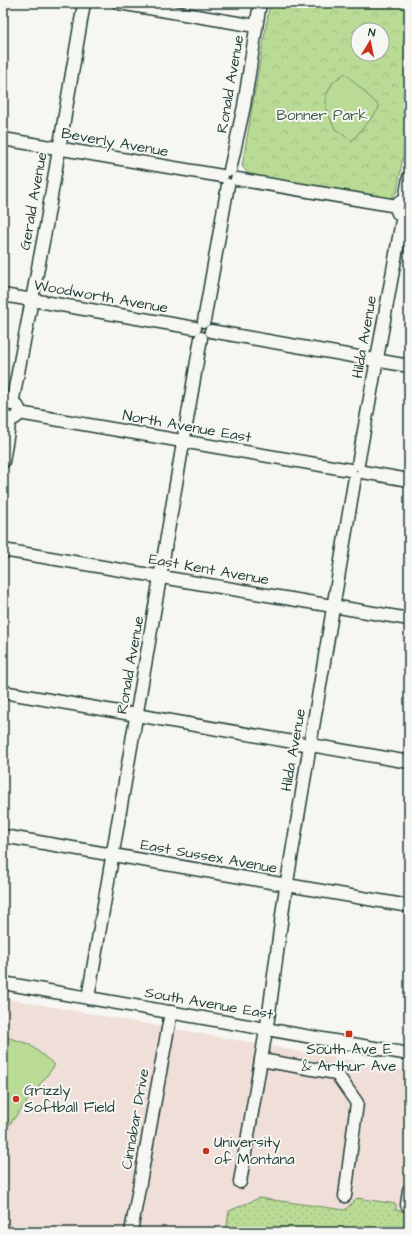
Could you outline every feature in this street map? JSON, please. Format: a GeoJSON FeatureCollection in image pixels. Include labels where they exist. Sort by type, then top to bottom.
{"type":"FeatureCollection","features":[{"type":"Feature","properties":{"kind":"street","name":"Gerald Avenue"},"geometry":{"type":"LineString","coordinates":[[3,462],[9,411],[59,148],[84,3]]}},
{"type":"Feature","properties":{"kind":"street"},"geometry":{"type":"LineString","coordinates":[[119,3],[256,26]]}},
{"type":"Feature","properties":{"kind":"street","name":"Ronald Avenue"},"geometry":{"type":"LineString","coordinates":[[88,998],[229,178],[244,106],[260,3]]}},
{"type":"Feature","properties":{"kind":"street","name":"Beverly Avenue"},"geometry":{"type":"LineString","coordinates":[[3,138],[404,207]]}},
{"type":"Feature","properties":{"kind":"street","name":"Hilda Avenue"},"geometry":{"type":"LineString","coordinates":[[240,1182],[266,1029],[286,885],[409,177]]}},
{"type":"Feature","properties":{"kind":"street","name":"Woodworth Avenue"},"geometry":{"type":"LineString","coordinates":[[3,295],[409,366]]}},
{"type":"Feature","properties":{"kind":"street","name":"North Avenue East"},"geometry":{"type":"LineString","coordinates":[[9,411],[409,480]]}},
{"type":"Feature","properties":{"kind":"street","name":"East Kent Avenue"},"geometry":{"type":"LineString","coordinates":[[3,550],[409,619]]}},
{"type":"Feature","properties":{"kind":"street"},"geometry":{"type":"LineString","coordinates":[[3,692],[409,762]]}},
{"type":"Feature","properties":{"kind":"street","name":"East Sussex Avenue"},"geometry":{"type":"LineString","coordinates":[[3,836],[409,906]]}},
{"type":"Feature","properties":{"kind":"street","name":"South Avenue East"},"geometry":{"type":"LineString","coordinates":[[3,983],[409,1054]]}},
{"type":"Feature","properties":{"kind":"street","name":"Cinnabar Drive"},"geometry":{"type":"LineString","coordinates":[[131,1232],[171,1012]]}},
{"type":"Feature","properties":{"kind":"street"},"geometry":{"type":"LineString","coordinates":[[261,1060],[336,1073],[357,1103],[345,1196]]}},
{"type":"Feature","properties":{"kind":"street"},"geometry":{"type":"LineString","coordinates":[[408,1205],[409,1190]]}},
{"type":"Feature","properties":{"kind":"shaded area","name":"University of Montana"},"geometry":{"type":"Polygon","coordinates":[[[3,998],[409,1071],[409,1232],[3,1232],[3,998]]]}},
{"type":"Feature","properties":{"kind":"green space","name":"Bonner Park"},"geometry":{"type":"Polygon","coordinates":[[[270,3],[409,3],[409,120],[397,192],[391,198],[249,175],[242,166],[270,3]]]}},
{"type":"Feature","properties":{"kind":"green space"},"geometry":{"type":"Polygon","coordinates":[[[345,73],[379,106],[378,110],[352,141],[335,129],[326,109],[326,96],[333,82],[345,73]]]}},
{"type":"Feature","properties":{"kind":"green space","name":"Grizzly Softball Field"},"geometry":{"type":"Polygon","coordinates":[[[3,1036],[29,1044],[55,1065],[3,1133],[3,1036]]]}},
{"type":"Feature","properties":{"kind":"green space"},"geometry":{"type":"Polygon","coordinates":[[[259,1198],[345,1210],[357,1198],[396,1204],[396,1210],[409,1213],[409,1232],[226,1232],[229,1211],[259,1198]]]}},
{"type":"Feature","properties":{"kind":"place","name":"South Ave E & Arthur Ave"},"geometry":{"type":"Point","coordinates":[349,1034]}},
{"type":"Feature","properties":{"kind":"place","name":"Grizzly Softball Field"},"geometry":{"type":"Point","coordinates":[16,1099]}},
{"type":"Feature","properties":{"kind":"place","name":"University of Montana"},"geometry":{"type":"Point","coordinates":[206,1151]}}]}
